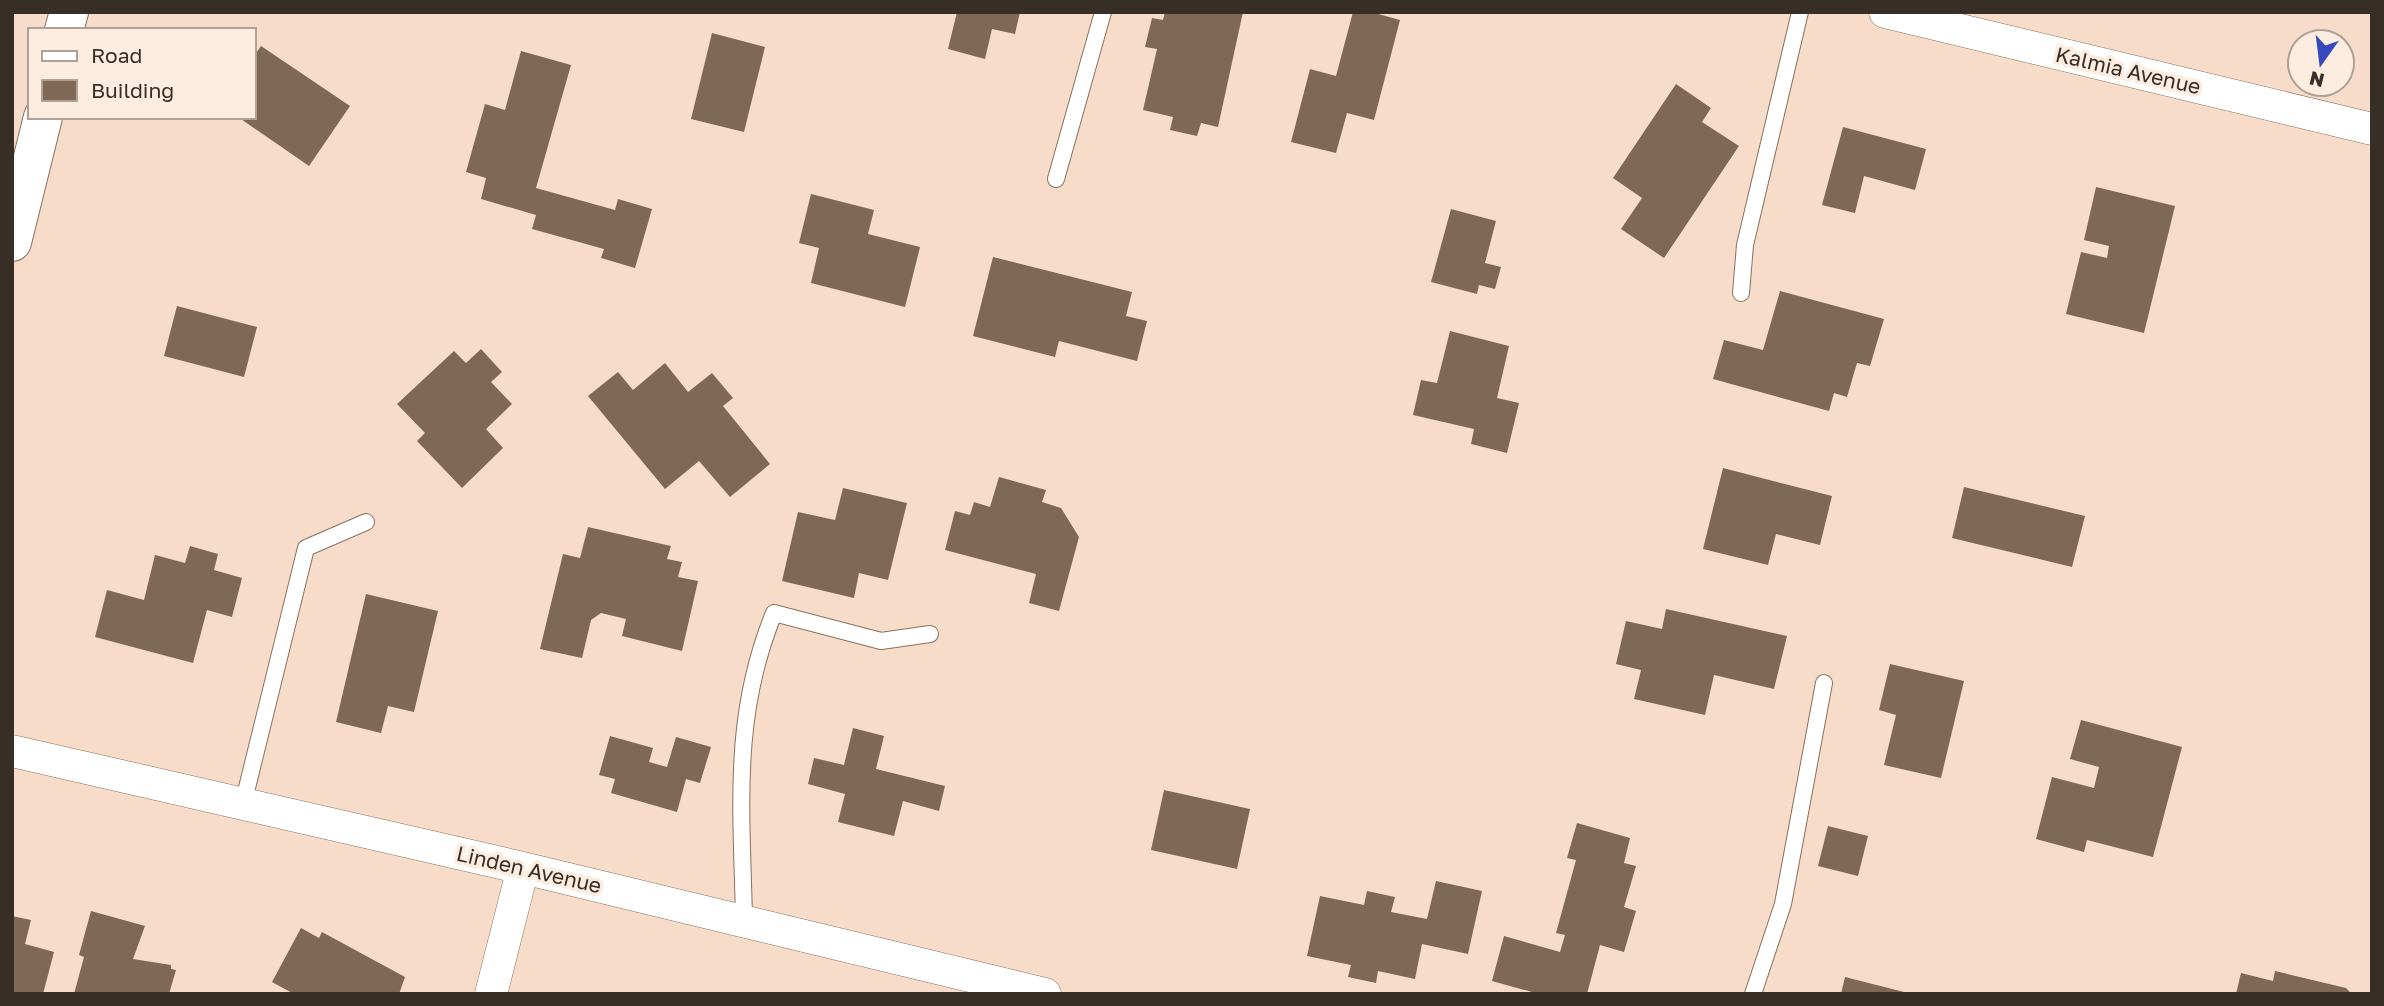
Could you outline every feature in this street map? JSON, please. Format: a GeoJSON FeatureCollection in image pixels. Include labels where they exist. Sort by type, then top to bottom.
{"type":"FeatureCollection","features":[{"type":"Feature","properties":{"kind":"main road"},"geometry":{"type":"LineString","coordinates":[[12,242],[34,136]]}},
{"type":"Feature","properties":{"kind":"street","name":"Kalmia Avenue"},"geometry":{"type":"LineString","coordinates":[[1885,12],[2372,129]]}},
{"type":"Feature","properties":{"kind":"street","name":"Linden Avenue"},"geometry":{"type":"LineString","coordinates":[[12,751],[523,868],[1045,994]]}},
{"type":"Feature","properties":{"kind":"street"},"geometry":{"type":"LineString","coordinates":[[491,994],[523,868]]}},
{"type":"Feature","properties":{"kind":"lane"},"geometry":{"type":"LineString","coordinates":[[1056,179],[1103,12]]}},
{"type":"Feature","properties":{"kind":"lane"},"geometry":{"type":"LineString","coordinates":[[1741,293],[1745,245],[1800,12]]}},
{"type":"Feature","properties":{"kind":"lane"},"geometry":{"type":"LineString","coordinates":[[243,804],[306,548],[366,522]]}},
{"type":"Feature","properties":{"kind":"lane"},"geometry":{"type":"LineString","coordinates":[[744,921],[739,774],[747,698],[760,647],[774,613],[880,641],[930,634]]}},
{"type":"Feature","properties":{"kind":"lane"},"geometry":{"type":"LineString","coordinates":[[1753,994],[1783,904],[1824,683]]}},
{"type":"Feature","properties":{"kind":"building"},"geometry":{"type":"Polygon","coordinates":[[[957,12],[1020,12],[1015,34],[992,29],[985,59],[948,49],[957,12]]]}},
{"type":"Feature","properties":{"kind":"building"},"geometry":{"type":"Polygon","coordinates":[[[1165,12],[1243,12],[1218,127],[1201,123],[1197,136],[1170,130],[1173,117],[1143,110],[1157,49],[1145,47],[1152,18],[1163,20],[1165,12]]]}},
{"type":"Feature","properties":{"kind":"building"},"geometry":{"type":"Polygon","coordinates":[[[1353,12],[1371,12],[1400,20],[1374,120],[1347,113],[1336,153],[1291,142],[1310,69],[1336,76],[1353,12]]]}},
{"type":"Feature","properties":{"kind":"building"},"geometry":{"type":"Polygon","coordinates":[[[712,33],[765,47],[744,132],[691,119],[712,33]]]}},
{"type":"Feature","properties":{"kind":"building"},"geometry":{"type":"Polygon","coordinates":[[[261,46],[350,106],[309,166],[241,119],[256,119],[256,53],[261,46]]]}},
{"type":"Feature","properties":{"kind":"building"},"geometry":{"type":"Polygon","coordinates":[[[521,51],[571,65],[536,188],[615,210],[618,199],[652,209],[635,268],[601,258],[604,249],[532,229],[536,215],[481,199],[486,178],[466,172],[485,104],[505,110],[521,51]]]}},
{"type":"Feature","properties":{"kind":"building"},"geometry":{"type":"Polygon","coordinates":[[[1676,84],[1711,108],[1702,122],[1739,146],[1664,258],[1621,229],[1642,198],[1613,178],[1676,84]]]}},
{"type":"Feature","properties":{"kind":"building"},"geometry":{"type":"Polygon","coordinates":[[[1843,127],[1926,149],[1915,190],[1864,176],[1855,213],[1822,205],[1843,127]]]}},
{"type":"Feature","properties":{"kind":"building"},"geometry":{"type":"Polygon","coordinates":[[[2096,187],[2175,206],[2144,333],[2066,314],[2081,252],[2107,258],[2109,246],[2084,240],[2096,187]]]}},
{"type":"Feature","properties":{"kind":"building"},"geometry":{"type":"Polygon","coordinates":[[[811,194],[874,210],[868,234],[920,247],[905,307],[811,283],[819,248],[799,243],[811,194]]]}},
{"type":"Feature","properties":{"kind":"building"},"geometry":{"type":"Polygon","coordinates":[[[1451,209],[1496,221],[1485,263],[1501,267],[1495,289],[1479,285],[1477,294],[1431,282],[1451,209]]]}},
{"type":"Feature","properties":{"kind":"building"},"geometry":{"type":"Polygon","coordinates":[[[993,257],[1132,292],[1126,316],[1147,321],[1137,361],[1059,341],[1055,357],[973,336],[993,257]]]}},
{"type":"Feature","properties":{"kind":"building"},"geometry":{"type":"Polygon","coordinates":[[[1780,291],[1884,319],[1870,366],[1857,363],[1847,397],[1834,393],[1829,411],[1713,379],[1724,340],[1763,350],[1780,291]]]}},
{"type":"Feature","properties":{"kind":"building"},"geometry":{"type":"Polygon","coordinates":[[[177,306],[257,327],[244,377],[164,356],[177,306]]]}},
{"type":"Feature","properties":{"kind":"building"},"geometry":{"type":"Polygon","coordinates":[[[1450,331],[1509,346],[1497,398],[1519,403],[1507,453],[1471,444],[1474,429],[1413,415],[1421,380],[1437,383],[1450,331]]]}},
{"type":"Feature","properties":{"kind":"building"},"geometry":{"type":"Polygon","coordinates":[[[481,349],[502,372],[491,382],[512,404],[486,429],[503,448],[462,488],[417,441],[425,433],[397,404],[454,351],[466,363],[481,349]]]}},
{"type":"Feature","properties":{"kind":"building"},"geometry":{"type":"Polygon","coordinates":[[[665,363],[688,392],[712,373],[733,398],[723,406],[770,464],[730,497],[699,461],[665,489],[588,396],[618,372],[633,390],[665,363]]]}},
{"type":"Feature","properties":{"kind":"building"},"geometry":{"type":"Polygon","coordinates":[[[1723,468],[1832,496],[1820,545],[1776,534],[1768,565],[1703,549],[1723,468]]]}},
{"type":"Feature","properties":{"kind":"building"},"geometry":{"type":"Polygon","coordinates":[[[999,477],[1046,490],[1042,502],[1061,508],[1079,537],[1059,611],[1029,603],[1036,574],[945,550],[955,511],[970,515],[974,502],[990,507],[999,477]]]}},
{"type":"Feature","properties":{"kind":"building"},"geometry":{"type":"Polygon","coordinates":[[[1964,487],[2085,516],[2072,567],[1952,538],[1964,487]]]}},
{"type":"Feature","properties":{"kind":"building"},"geometry":{"type":"Polygon","coordinates":[[[843,488],[907,503],[888,580],[859,573],[854,598],[782,581],[798,512],[835,520],[843,488]]]}},
{"type":"Feature","properties":{"kind":"building"},"geometry":{"type":"Polygon","coordinates":[[[588,527],[671,546],[667,559],[682,562],[678,577],[698,581],[682,651],[622,636],[626,619],[601,613],[591,620],[582,658],[540,649],[563,554],[580,558],[588,527]]]}},
{"type":"Feature","properties":{"kind":"building"},"geometry":{"type":"Polygon","coordinates":[[[190,546],[218,554],[214,570],[242,578],[232,617],[207,610],[193,663],[95,637],[107,590],[144,600],[155,555],[185,563],[190,546]]]}},
{"type":"Feature","properties":{"kind":"building"},"geometry":{"type":"Polygon","coordinates":[[[366,594],[438,611],[414,712],[388,706],[381,733],[336,722],[366,594]]]}},
{"type":"Feature","properties":{"kind":"building"},"geometry":{"type":"Polygon","coordinates":[[[1666,609],[1787,636],[1774,689],[1714,675],[1705,715],[1634,699],[1641,670],[1616,664],[1626,621],[1662,629],[1666,609]]]}},
{"type":"Feature","properties":{"kind":"building"},"geometry":{"type":"Polygon","coordinates":[[[1890,664],[1964,681],[1941,778],[1884,765],[1896,715],[1879,710],[1890,664]]]}},
{"type":"Feature","properties":{"kind":"building"},"geometry":{"type":"Polygon","coordinates":[[[2081,720],[2182,747],[2153,857],[2087,840],[2084,852],[2036,839],[2052,777],[2094,788],[2099,767],[2070,759],[2081,720]]]}},
{"type":"Feature","properties":{"kind":"building"},"geometry":{"type":"Polygon","coordinates":[[[853,728],[884,736],[876,769],[945,786],[939,811],[903,801],[894,836],[838,822],[845,794],[808,784],[814,758],[844,765],[853,728]]]}},
{"type":"Feature","properties":{"kind":"building"},"geometry":{"type":"Polygon","coordinates":[[[610,736],[653,748],[649,762],[667,767],[676,737],[711,747],[700,783],[686,779],[677,812],[611,793],[615,779],[599,775],[610,736]]]}},
{"type":"Feature","properties":{"kind":"building"},"geometry":{"type":"Polygon","coordinates":[[[1164,790],[1250,809],[1237,869],[1151,850],[1164,790]]]}},
{"type":"Feature","properties":{"kind":"building"},"geometry":{"type":"Polygon","coordinates":[[[1577,823],[1630,838],[1624,863],[1636,866],[1624,907],[1636,911],[1624,952],[1600,945],[1587,994],[1539,994],[1492,981],[1504,936],[1560,952],[1565,935],[1556,933],[1576,860],[1567,858],[1577,823]]]}},
{"type":"Feature","properties":{"kind":"building"},"geometry":{"type":"Polygon","coordinates":[[[1828,826],[1868,836],[1858,876],[1818,866],[1828,826]]]}},
{"type":"Feature","properties":{"kind":"building"},"geometry":{"type":"Polygon","coordinates":[[[1436,881],[1482,891],[1468,954],[1422,944],[1415,979],[1378,971],[1376,983],[1348,977],[1351,965],[1307,956],[1320,896],[1364,905],[1367,891],[1395,897],[1391,912],[1427,919],[1436,881]]]}},
{"type":"Feature","properties":{"kind":"building"},"geometry":{"type":"Polygon","coordinates":[[[91,911],[145,926],[133,959],[171,965],[171,969],[176,970],[169,994],[74,994],[84,957],[79,955],[91,911]]]}},
{"type":"Feature","properties":{"kind":"building"},"geometry":{"type":"Polygon","coordinates":[[[12,916],[31,920],[25,944],[54,952],[43,994],[12,994],[12,916]]]}},
{"type":"Feature","properties":{"kind":"building"},"geometry":{"type":"Polygon","coordinates":[[[301,928],[319,938],[322,932],[405,977],[399,994],[294,994],[272,982],[301,928]]]}},
{"type":"Feature","properties":{"kind":"building"},"geometry":{"type":"Polygon","coordinates":[[[2275,971],[2346,988],[2352,994],[2236,994],[2241,973],[2273,981],[2275,971]]]}},
{"type":"Feature","properties":{"kind":"building"},"geometry":{"type":"Polygon","coordinates":[[[1845,977],[1908,993],[1908,994],[1841,994],[1845,977]]]}}]}
